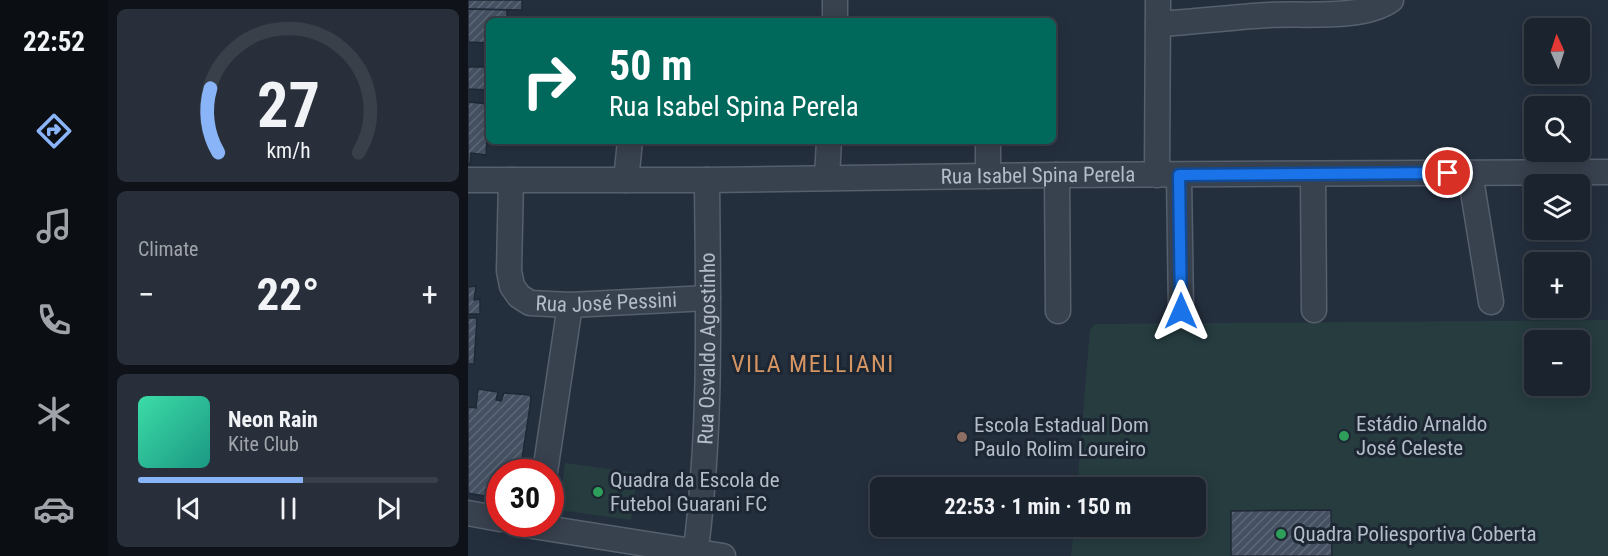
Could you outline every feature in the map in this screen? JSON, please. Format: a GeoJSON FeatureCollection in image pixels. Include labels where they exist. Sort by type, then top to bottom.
{"type":"FeatureCollection","features":[{"type":"Feature","properties":{"kind":"street"},"geometry":{"type":"LineString","coordinates":[[835,0],[835,18]]}},
{"type":"Feature","properties":{"kind":"street"},"geometry":{"type":"LineString","coordinates":[[1158,0],[1168,175],[1181,311]]}},
{"type":"Feature","properties":{"kind":"street"},"geometry":{"type":"LineString","coordinates":[[1158,24],[1268,15],[1364,12],[1381,7],[1391,0]]}},
{"type":"Feature","properties":{"kind":"street"},"geometry":{"type":"LineString","coordinates":[[626,180],[630,144]]}},
{"type":"Feature","properties":{"kind":"street"},"geometry":{"type":"LineString","coordinates":[[827,178],[830,144]]}},
{"type":"Feature","properties":{"kind":"street"},"geometry":{"type":"LineString","coordinates":[[988,144],[988,176]]}},
{"type":"Feature","properties":{"kind":"street","name":"Rua Isabel Spina Perela"},"geometry":{"type":"LineString","coordinates":[[468,180],[1608,172]]}},
{"type":"Feature","properties":{"kind":"street"},"geometry":{"type":"LineString","coordinates":[[1470,173],[1491,302]]}},
{"type":"Feature","properties":{"kind":"street"},"geometry":{"type":"LineString","coordinates":[[1313,174],[1314,310]]}},
{"type":"Feature","properties":{"kind":"street"},"geometry":{"type":"LineString","coordinates":[[1057,175],[1058,311]]}},
{"type":"Feature","properties":{"kind":"street","name":"Rua José Pessini"},"geometry":{"type":"LineString","coordinates":[[512,180],[509,271],[512,286],[519,296],[530,303],[570,305],[708,298]]}},
{"type":"Feature","properties":{"kind":"street","name":"Rua Osvaldo Agostinho"},"geometry":{"type":"LineString","coordinates":[[696,554],[707,436],[709,376],[707,180]]}},
{"type":"Feature","properties":{"kind":"street"},"geometry":{"type":"LineString","coordinates":[[547,459],[570,305]]}},
{"type":"Feature","properties":{"kind":"street"},"geometry":{"type":"LineString","coordinates":[[468,513],[486,516]]}},
{"type":"Feature","properties":{"kind":"street"},"geometry":{"type":"LineString","coordinates":[[564,531],[696,554],[723,556]]}},
{"type":"Feature","properties":{"kind":"green space","name":"Estádio Arnaldo José Celeste"},"geometry":{"type":"Polygon","coordinates":[[[1608,320],[1608,556],[1071,556],[1073,537],[1206,537],[1206,477],[1078,477],[1090,330],[1095,324],[1608,320]]]}},
{"type":"Feature","properties":{"kind":"green space","name":"Quadra da Escola de Futebol Guarani FC"},"geometry":{"type":"Polygon","coordinates":[[[565,463],[638,473],[631,520],[564,511],[565,463]]]}},
{"type":"Feature","properties":{"kind":"building"},"geometry":{"type":"Polygon","coordinates":[[[468,0],[522,0],[522,10],[468,9],[468,0]]]}},
{"type":"Feature","properties":{"kind":"building"},"geometry":{"type":"Polygon","coordinates":[[[468,9],[507,10],[507,18],[486,18],[486,43],[468,42],[468,9]]]}},
{"type":"Feature","properties":{"kind":"building"},"geometry":{"type":"Polygon","coordinates":[[[468,67],[486,67],[486,90],[468,89],[468,67]]]}},
{"type":"Feature","properties":{"kind":"building"},"geometry":{"type":"Polygon","coordinates":[[[468,102],[486,104],[486,155],[471,153],[470,164],[468,164],[468,102]]]}},
{"type":"Feature","properties":{"kind":"building"},"geometry":{"type":"Polygon","coordinates":[[[476,286],[474,300],[480,299],[480,314],[468,314],[468,287],[476,286]]]}},
{"type":"Feature","properties":{"kind":"building"},"geometry":{"type":"Polygon","coordinates":[[[468,318],[477,318],[474,364],[468,364],[468,318]]]}},
{"type":"Feature","properties":{"kind":"building"},"geometry":{"type":"Polygon","coordinates":[[[478,389],[498,392],[496,400],[501,401],[504,393],[530,395],[531,399],[522,459],[486,459],[486,496],[468,493],[468,407],[476,408],[478,389]]]}},
{"type":"Feature","properties":{"kind":"building","name":"Quadra Poliesportiva Coberta"},"geometry":{"type":"Polygon","coordinates":[[[1331,510],[1332,556],[1231,556],[1231,511],[1331,510]]]}},
{"type":"Feature","properties":{"kind":"place","name":"Estádio Arnaldo José Celeste"},"geometry":{"type":"Point","coordinates":[1344,436]}},
{"type":"Feature","properties":{"kind":"place","name":"Escola Estadual Dom Paulo Rolim Loureiro"},"geometry":{"type":"Point","coordinates":[962,437]}},
{"type":"Feature","properties":{"kind":"place","name":"Quadra da Escola de Futebol Guarani FC"},"geometry":{"type":"Point","coordinates":[598,492]}},
{"type":"Feature","properties":{"kind":"place","name":"Quadra Poliesportiva Coberta"},"geometry":{"type":"Point","coordinates":[1281,534]}},
{"type":"Feature","properties":{"kind":"district","name":"VILA MELLIANI"},"geometry":{"type":"Point","coordinates":[813,364]}},
{"type":"Feature","properties":{"kind":"route"},"geometry":{"type":"LineString","coordinates":[[1181,311],[1179,175],[1448,173]]}}]}
